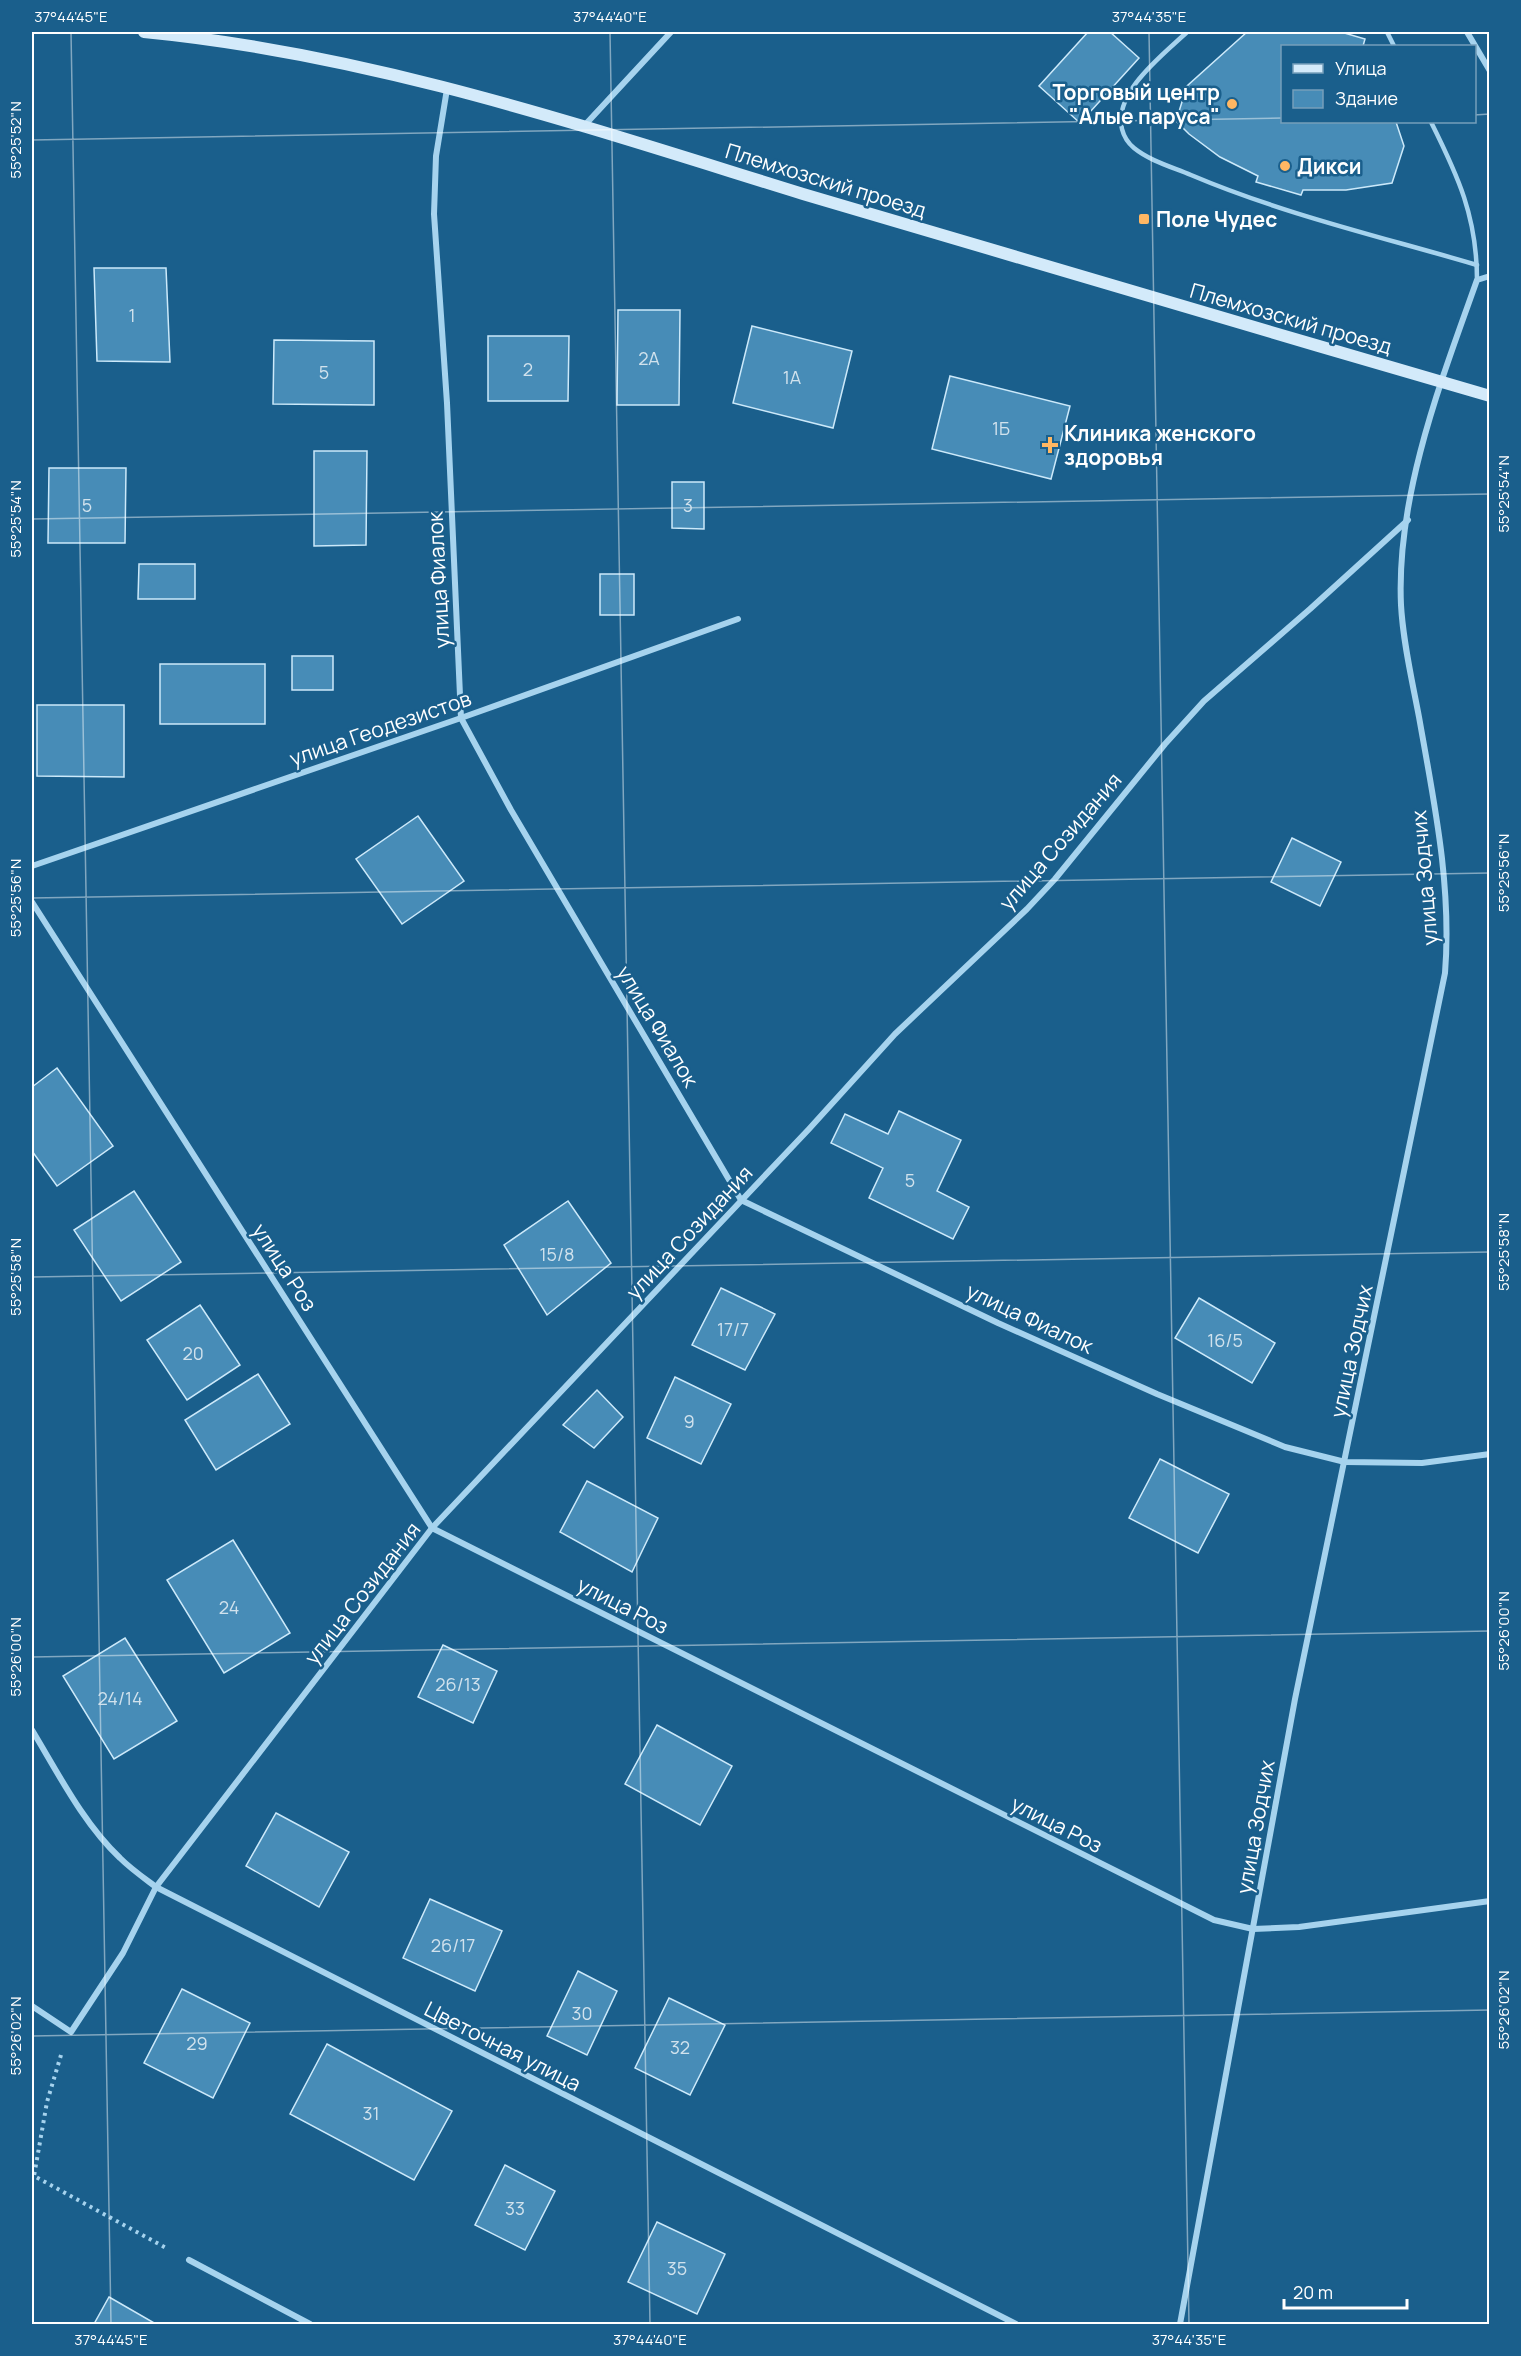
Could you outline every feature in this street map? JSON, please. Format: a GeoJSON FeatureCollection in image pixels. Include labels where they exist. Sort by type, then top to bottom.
{"type":"FeatureCollection","features":[{"type":"Feature","properties":{"kind":"main road","name":"Племхозский проезд"},"geometry":{"type":"LineString","coordinates":[[147,32],[288,51],[374,69],[447,88],[1033,264],[1490,396]]}},
{"type":"Feature","properties":{"kind":"street"},"geometry":{"type":"LineString","coordinates":[[583,127],[671,32]]}},
{"type":"Feature","properties":{"kind":"street"},"geometry":{"type":"LineString","coordinates":[[1467,32],[1475,45]]}},
{"type":"Feature","properties":{"kind":"street"},"geometry":{"type":"LineString","coordinates":[[1476,47],[1490,71]]}},
{"type":"Feature","properties":{"kind":"street","name":"улица Фиалок"},"geometry":{"type":"LineString","coordinates":[[447,88],[436,156],[434,214],[447,403],[461,718],[511,810],[741,1200],[998,1323],[1157,1394],[1285,1447],[1345,1462],[1422,1463],[1490,1454]]}},
{"type":"Feature","properties":{"kind":"street"},"geometry":{"type":"LineString","coordinates":[[1477,280],[1490,276]]}},
{"type":"Feature","properties":{"kind":"street","name":"улица Зодчих"},"geometry":{"type":"LineString","coordinates":[[1180,2325],[1295,1699],[1437,1022],[1447,952],[1445,886],[1440,831],[1402,614],[1402,564],[1419,461],[1442,382],[1477,280]]}},
{"type":"Feature","properties":{"kind":"street","name":"улица Созидания"},"geometry":{"type":"LineString","coordinates":[[71,2032],[123,1953],[156,1887],[432,1528],[809,1130],[895,1035],[1027,909],[1055,879],[1165,744],[1204,701],[1408,520]]}},
{"type":"Feature","properties":{"kind":"street","name":"улица Геодезистов"},"geometry":{"type":"LineString","coordinates":[[32,866],[738,620]]}},
{"type":"Feature","properties":{"kind":"street","name":"улица Роз"},"geometry":{"type":"LineString","coordinates":[[32,902],[432,1528],[1193,1911],[1223,1923],[1253,1929],[1337,1923],[1490,1900]]}},
{"type":"Feature","properties":{"kind":"street","name":"Цветочная улица"},"geometry":{"type":"LineString","coordinates":[[32,1730],[88,1820],[104,1841],[134,1871],[156,1887],[1016,2325]]}},
{"type":"Feature","properties":{"kind":"street"},"geometry":{"type":"LineString","coordinates":[[32,2006],[71,2032]]}},
{"type":"Feature","properties":{"kind":"street"},"geometry":{"type":"LineString","coordinates":[[189,2260],[310,2325]]}},
{"type":"Feature","properties":{"kind":"lane"},"geometry":{"type":"LineString","coordinates":[[1187,32],[1141,77],[1129,93],[1122,110],[1121,127],[1125,139],[1135,148],[1148,157],[1246,196],[1477,265]]}},
{"type":"Feature","properties":{"kind":"lane"},"geometry":{"type":"LineString","coordinates":[[1432,123],[1458,176],[1466,200],[1475,242],[1477,280]]}},
{"type":"Feature","properties":{"kind":"path"},"geometry":{"type":"LineString","coordinates":[[71,2032],[53,2078],[32,2179],[189,2260]]}},
{"type":"Feature","properties":{"kind":"building"},"geometry":{"type":"Polygon","coordinates":[[[1088,32],[1110,32],[1139,58],[1080,123],[1039,86],[1088,32]]]}},
{"type":"Feature","properties":{"kind":"building","name":"Торговый центр \"Алые паруса\""},"geometry":{"type":"Polygon","coordinates":[[[1247,32],[1341,32],[1365,39],[1363,45],[1281,45],[1281,123],[1396,123],[1404,146],[1392,183],[1346,190],[1303,190],[1301,195],[1256,182],[1258,176],[1220,157],[1189,134],[1176,121],[1187,86],[1247,32]]]}},
{"type":"Feature","properties":{"kind":"building"},"geometry":{"type":"Polygon","coordinates":[[[94,268],[166,268],[170,362],[97,361],[94,268]]]}},
{"type":"Feature","properties":{"kind":"building"},"geometry":{"type":"Polygon","coordinates":[[[618,310],[680,310],[679,405],[617,405],[618,310]]]}},
{"type":"Feature","properties":{"kind":"building"},"geometry":{"type":"Polygon","coordinates":[[[752,326],[852,351],[833,428],[733,403],[752,326]]]}},
{"type":"Feature","properties":{"kind":"building"},"geometry":{"type":"Polygon","coordinates":[[[488,336],[569,336],[568,401],[488,401],[488,336]]]}},
{"type":"Feature","properties":{"kind":"building"},"geometry":{"type":"Polygon","coordinates":[[[274,340],[374,341],[374,405],[273,404],[274,340]]]}},
{"type":"Feature","properties":{"kind":"building"},"geometry":{"type":"Polygon","coordinates":[[[950,376],[1070,406],[1051,479],[932,449],[950,376]]]}},
{"type":"Feature","properties":{"kind":"building"},"geometry":{"type":"Polygon","coordinates":[[[314,451],[367,451],[366,545],[314,546],[314,451]]]}},
{"type":"Feature","properties":{"kind":"building"},"geometry":{"type":"Polygon","coordinates":[[[49,468],[126,468],[125,543],[48,543],[49,468]]]}},
{"type":"Feature","properties":{"kind":"building"},"geometry":{"type":"Polygon","coordinates":[[[672,482],[704,482],[704,529],[672,528],[672,482]]]}},
{"type":"Feature","properties":{"kind":"building"},"geometry":{"type":"Polygon","coordinates":[[[139,564],[195,564],[195,599],[138,599],[139,564]]]}},
{"type":"Feature","properties":{"kind":"building"},"geometry":{"type":"Polygon","coordinates":[[[600,574],[634,574],[634,615],[600,615],[600,574]]]}},
{"type":"Feature","properties":{"kind":"building"},"geometry":{"type":"Polygon","coordinates":[[[292,656],[333,656],[333,690],[292,690],[292,656]]]}},
{"type":"Feature","properties":{"kind":"building"},"geometry":{"type":"Polygon","coordinates":[[[160,664],[265,664],[265,724],[160,724],[160,664]]]}},
{"type":"Feature","properties":{"kind":"building"},"geometry":{"type":"Polygon","coordinates":[[[37,705],[124,705],[124,777],[37,776],[37,705]]]}},
{"type":"Feature","properties":{"kind":"building"},"geometry":{"type":"Polygon","coordinates":[[[418,816],[464,881],[402,924],[356,859],[418,816]]]}},
{"type":"Feature","properties":{"kind":"building"},"geometry":{"type":"Polygon","coordinates":[[[1292,838],[1341,862],[1320,906],[1271,882],[1292,838]]]}},
{"type":"Feature","properties":{"kind":"building"},"geometry":{"type":"Polygon","coordinates":[[[57,1068],[113,1146],[57,1186],[32,1151],[32,1087],[57,1068]]]}},
{"type":"Feature","properties":{"kind":"building"},"geometry":{"type":"Polygon","coordinates":[[[899,1111],[961,1140],[937,1191],[969,1207],[953,1239],[869,1198],[883,1168],[831,1143],[845,1114],[888,1134],[899,1111]]]}},
{"type":"Feature","properties":{"kind":"building"},"geometry":{"type":"Polygon","coordinates":[[[134,1191],[181,1262],[121,1301],[74,1230],[134,1191]]]}},
{"type":"Feature","properties":{"kind":"building"},"geometry":{"type":"Polygon","coordinates":[[[568,1201],[611,1263],[547,1315],[504,1245],[568,1201]]]}},
{"type":"Feature","properties":{"kind":"building"},"geometry":{"type":"Polygon","coordinates":[[[721,1288],[775,1314],[745,1370],[692,1345],[721,1288]]]}},
{"type":"Feature","properties":{"kind":"building"},"geometry":{"type":"Polygon","coordinates":[[[1199,1298],[1275,1343],[1252,1383],[1175,1338],[1199,1298]]]}},
{"type":"Feature","properties":{"kind":"building"},"geometry":{"type":"Polygon","coordinates":[[[200,1305],[240,1365],[187,1400],[147,1340],[200,1305]]]}},
{"type":"Feature","properties":{"kind":"building"},"geometry":{"type":"Polygon","coordinates":[[[258,1374],[290,1424],[216,1470],[185,1420],[258,1374]]]}},
{"type":"Feature","properties":{"kind":"building"},"geometry":{"type":"Polygon","coordinates":[[[675,1377],[731,1404],[701,1464],[647,1438],[675,1377]]]}},
{"type":"Feature","properties":{"kind":"building"},"geometry":{"type":"Polygon","coordinates":[[[597,1390],[623,1417],[594,1448],[563,1425],[597,1390]]]}},
{"type":"Feature","properties":{"kind":"building"},"geometry":{"type":"Polygon","coordinates":[[[1160,1459],[1229,1494],[1198,1553],[1129,1518],[1160,1459]]]}},
{"type":"Feature","properties":{"kind":"building"},"geometry":{"type":"Polygon","coordinates":[[[587,1481],[658,1518],[632,1572],[560,1532],[587,1481]]]}},
{"type":"Feature","properties":{"kind":"building"},"geometry":{"type":"Polygon","coordinates":[[[233,1540],[290,1633],[224,1673],[167,1580],[233,1540]]]}},
{"type":"Feature","properties":{"kind":"building"},"geometry":{"type":"Polygon","coordinates":[[[125,1638],[177,1721],[114,1759],[63,1676],[125,1638]]]}},
{"type":"Feature","properties":{"kind":"building"},"geometry":{"type":"Polygon","coordinates":[[[443,1645],[497,1671],[473,1723],[418,1697],[443,1645]]]}},
{"type":"Feature","properties":{"kind":"building"},"geometry":{"type":"Polygon","coordinates":[[[657,1725],[732,1766],[700,1825],[625,1784],[657,1725]]]}},
{"type":"Feature","properties":{"kind":"building"},"geometry":{"type":"Polygon","coordinates":[[[276,1813],[349,1852],[319,1907],[246,1866],[276,1813]]]}},
{"type":"Feature","properties":{"kind":"building"},"geometry":{"type":"Polygon","coordinates":[[[430,1899],[502,1931],[475,1991],[403,1958],[430,1899]]]}},
{"type":"Feature","properties":{"kind":"building"},"geometry":{"type":"Polygon","coordinates":[[[578,1971],[617,1991],[587,2055],[547,2036],[578,1971]]]}},
{"type":"Feature","properties":{"kind":"building"},"geometry":{"type":"Polygon","coordinates":[[[182,1989],[250,2023],[213,2098],[144,2063],[182,1989]]]}},
{"type":"Feature","properties":{"kind":"building"},"geometry":{"type":"Polygon","coordinates":[[[669,1998],[725,2025],[690,2095],[635,2068],[669,1998]]]}},
{"type":"Feature","properties":{"kind":"building"},"geometry":{"type":"Polygon","coordinates":[[[327,2044],[452,2111],[414,2180],[290,2114],[327,2044]]]}},
{"type":"Feature","properties":{"kind":"building"},"geometry":{"type":"Polygon","coordinates":[[[505,2165],[555,2191],[525,2250],[475,2225],[505,2165]]]}},
{"type":"Feature","properties":{"kind":"building"},"geometry":{"type":"Polygon","coordinates":[[[657,2222],[725,2254],[697,2314],[628,2282],[657,2222]]]}},
{"type":"Feature","properties":{"kind":"building"},"geometry":{"type":"Polygon","coordinates":[[[109,2297],[156,2324],[94,2324],[109,2297]]]}},
{"type":"Feature","properties":{"kind":"place","name":"Торговый центр \"Алые паруса\""},"geometry":{"type":"Point","coordinates":[1232,104]}},
{"type":"Feature","properties":{"kind":"place","name":"Дикси"},"geometry":{"type":"Point","coordinates":[1285,166]}},
{"type":"Feature","properties":{"kind":"place","name":"Поле Чудес"},"geometry":{"type":"Point","coordinates":[1144,219]}},
{"type":"Feature","properties":{"kind":"place","name":"Клиника женского здоровья"},"geometry":{"type":"Point","coordinates":[1050,445]}}]}
